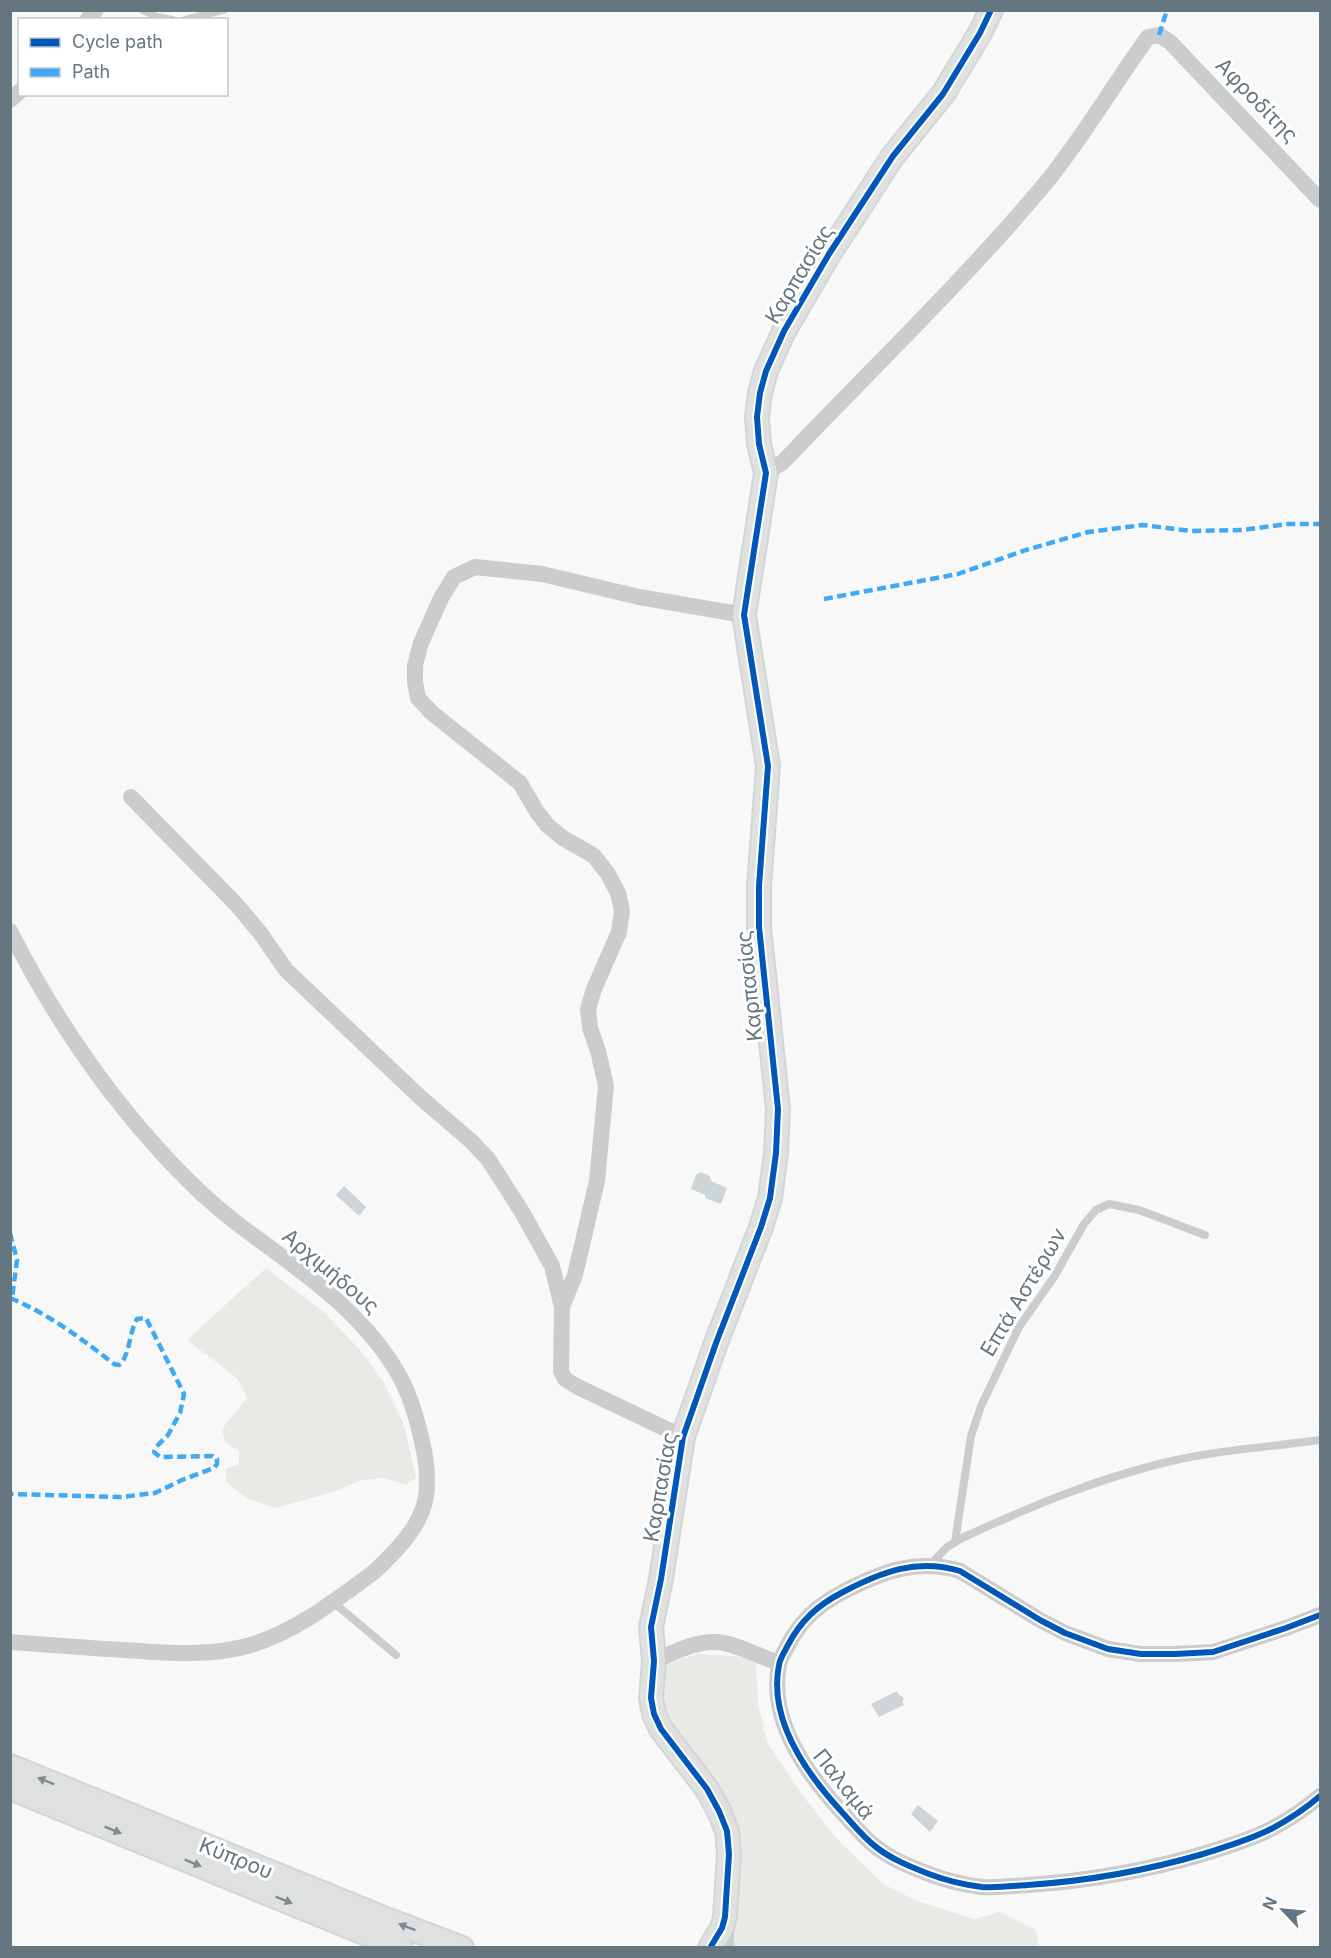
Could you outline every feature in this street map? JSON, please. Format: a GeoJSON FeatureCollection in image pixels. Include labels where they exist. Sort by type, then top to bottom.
{"type":"FeatureCollection","features":[{"type":"Feature","properties":{"kind":"street","name":"Καρπασίας"},"geometry":{"type":"LineString","coordinates":[[726,1947],[725,1917],[729,1854],[727,1831],[707,1789],[661,1729],[654,1714],[651,1698],[654,1661],[651,1627],[661,1580],[682,1437],[761,1227],[770,1197],[776,1153],[778,1109],[759,927],[759,886],[768,766],[744,615],[766,473],[759,444],[757,417],[760,393],[766,370],[784,331],[829,254],[893,156],[943,94],[980,33],[991,10]]}},
{"type":"Feature","properties":{"kind":"street","name":"Αφροδίτης"},"geometry":{"type":"LineString","coordinates":[[766,473],[783,462],[967,271],[1049,178],[1108,98],[1148,37],[1159,34],[1170,42],[1320,200]]}},
{"type":"Feature","properties":{"kind":"street"},"geometry":{"type":"LineString","coordinates":[[562,1307],[575,1275],[597,1181],[606,1086],[590,1028],[588,1008],[619,932],[622,911],[618,893],[608,874],[594,856],[563,838],[548,826],[520,783],[432,713],[418,698],[415,665],[441,598],[454,577],[475,567],[542,574],[639,597],[744,615]]}},
{"type":"Feature","properties":{"kind":"street"},"geometry":{"type":"LineString","coordinates":[[131,797],[236,904],[261,934],[286,970],[488,1159],[522,1212],[552,1266],[562,1307],[561,1371],[566,1379],[682,1437]]}},
{"type":"Feature","properties":{"kind":"street","name":"Αρχιμήδους"},"geometry":{"type":"LineString","coordinates":[[10,931],[53,1010],[90,1065],[151,1143],[189,1182],[231,1219],[320,1286],[351,1313],[376,1341],[401,1378],[419,1426],[429,1485],[424,1511],[410,1535],[375,1571],[314,1616],[251,1645],[208,1653],[154,1652],[10,1642]]}},
{"type":"Feature","properties":{"kind":"street","name":"Παλαμά"},"geometry":{"type":"LineString","coordinates":[[1320,1615],[1213,1652],[1141,1654],[1108,1649],[1065,1633],[960,1571],[930,1565],[895,1569],[866,1580],[830,1599],[813,1612],[797,1628],[779,1663],[777,1687],[780,1711],[795,1749],[809,1772],[832,1801],[876,1847],[930,1874],[958,1882],[983,1887],[1057,1883],[1175,1862],[1224,1848],[1269,1830],[1320,1796]]}},
{"type":"Feature","properties":{"kind":"street"},"geometry":{"type":"LineString","coordinates":[[654,1661],[691,1646],[716,1642],[779,1663]]}},
{"type":"Feature","properties":{"kind":"street","name":"Κύπρου"},"geometry":{"type":"LineString","coordinates":[[10,1766],[160,1838],[401,1947]]}},
{"type":"Feature","properties":{"kind":"street","name":"Κύπρου"},"geometry":{"type":"LineString","coordinates":[[10,1788],[160,1838],[462,1947]]}},
{"type":"Feature","properties":{"kind":"street","name":"Καρπασίας"},"geometry":{"type":"LineString","coordinates":[[710,1947],[722,1928],[725,1917]]}},
{"type":"Feature","properties":{"kind":"lane"},"geometry":{"type":"LineString","coordinates":[[143,10],[162,18]]}},
{"type":"Feature","properties":{"kind":"lane"},"geometry":{"type":"LineString","coordinates":[[193,18],[223,10]]}},
{"type":"Feature","properties":{"kind":"lane","name":"Επτά Αστέρων"},"geometry":{"type":"LineString","coordinates":[[955,1542],[971,1436],[981,1406],[1019,1327],[1054,1277],[1083,1224],[1096,1210],[1109,1204],[1139,1210],[1205,1235]]}},
{"type":"Feature","properties":{"kind":"lane"},"geometry":{"type":"LineString","coordinates":[[930,1565],[955,1542],[1064,1493],[1158,1464],[1215,1453],[1320,1440]]}},
{"type":"Feature","properties":{"kind":"lane"},"geometry":{"type":"LineString","coordinates":[[333,1602],[396,1655]]}},
{"type":"Feature","properties":{"kind":"shaded area"},"geometry":{"type":"Polygon","coordinates":[[[701,1172],[710,1176],[711,1181],[727,1188],[721,1204],[691,1189],[696,1175],[701,1172]]]}},
{"type":"Feature","properties":{"kind":"shaded area"},"geometry":{"type":"Polygon","coordinates":[[[344,1186],[366,1207],[359,1216],[336,1195],[344,1186]]]}},
{"type":"Feature","properties":{"kind":"shaded area"},"geometry":{"type":"Polygon","coordinates":[[[266,1268],[325,1313],[361,1351],[383,1381],[404,1425],[416,1478],[406,1485],[384,1478],[361,1480],[336,1491],[276,1508],[248,1499],[226,1482],[226,1469],[239,1464],[239,1451],[225,1442],[222,1429],[247,1398],[237,1378],[187,1340],[266,1268]]]}},
{"type":"Feature","properties":{"kind":"shaded area"},"geometry":{"type":"Polygon","coordinates":[[[698,1654],[747,1657],[756,1663],[758,1704],[768,1744],[806,1800],[837,1839],[883,1884],[917,1901],[974,1919],[1000,1912],[1036,1930],[1039,1947],[732,1947],[736,1849],[659,1710],[662,1665],[698,1654]]]}},
{"type":"Feature","properties":{"kind":"shaded area"},"geometry":{"type":"Polygon","coordinates":[[[897,1691],[904,1698],[902,1702],[904,1705],[879,1717],[871,1704],[897,1691]]]}},
{"type":"Feature","properties":{"kind":"shaded area"},"geometry":{"type":"Polygon","coordinates":[[[918,1805],[938,1821],[930,1832],[911,1814],[918,1805]]]}},
{"type":"Feature","properties":{"kind":"marked path"},"geometry":{"type":"LineString","coordinates":[[1159,35],[1167,10]]}},
{"type":"Feature","properties":{"kind":"marked path"},"geometry":{"type":"LineString","coordinates":[[824,599],[958,574],[1026,550],[1088,532],[1143,525],[1191,531],[1320,524]]}},
{"type":"Feature","properties":{"kind":"marked path"},"geometry":{"type":"LineString","coordinates":[[10,1233],[17,1260],[12,1298]]}},
{"type":"Feature","properties":{"kind":"marked path"},"geometry":{"type":"LineString","coordinates":[[10,1298],[52,1319],[114,1364],[119,1365],[125,1356],[137,1319],[146,1318],[184,1394],[180,1413],[168,1435],[154,1452],[160,1457],[212,1456],[217,1459],[214,1468],[155,1493],[121,1497],[10,1494]]}},
{"type":"Feature","properties":{"kind":"cycle path"},"geometry":{"type":"LineString","coordinates":[[710,1948],[722,1928],[725,1917],[729,1854],[727,1831],[707,1789],[661,1729],[654,1714],[651,1698],[654,1661],[651,1627],[661,1579],[683,1437],[761,1227],[770,1198],[776,1153],[778,1109],[759,927],[759,886],[768,766],[744,615],[766,473],[759,444],[757,417],[760,393],[766,371],[784,331],[829,254],[893,156],[943,94],[980,33],[991,10]]}},
{"type":"Feature","properties":{"kind":"cycle path"},"geometry":{"type":"LineString","coordinates":[[1320,1615],[1213,1652],[1141,1654],[1108,1649],[1065,1633],[960,1571],[944,1567],[914,1567],[871,1578],[818,1608],[793,1636],[780,1660],[777,1686],[779,1706],[785,1725],[803,1763],[858,1830],[876,1847],[908,1866],[962,1884],[993,1887],[1050,1883],[1094,1878],[1159,1865],[1255,1837],[1290,1818],[1320,1796]]}}]}
